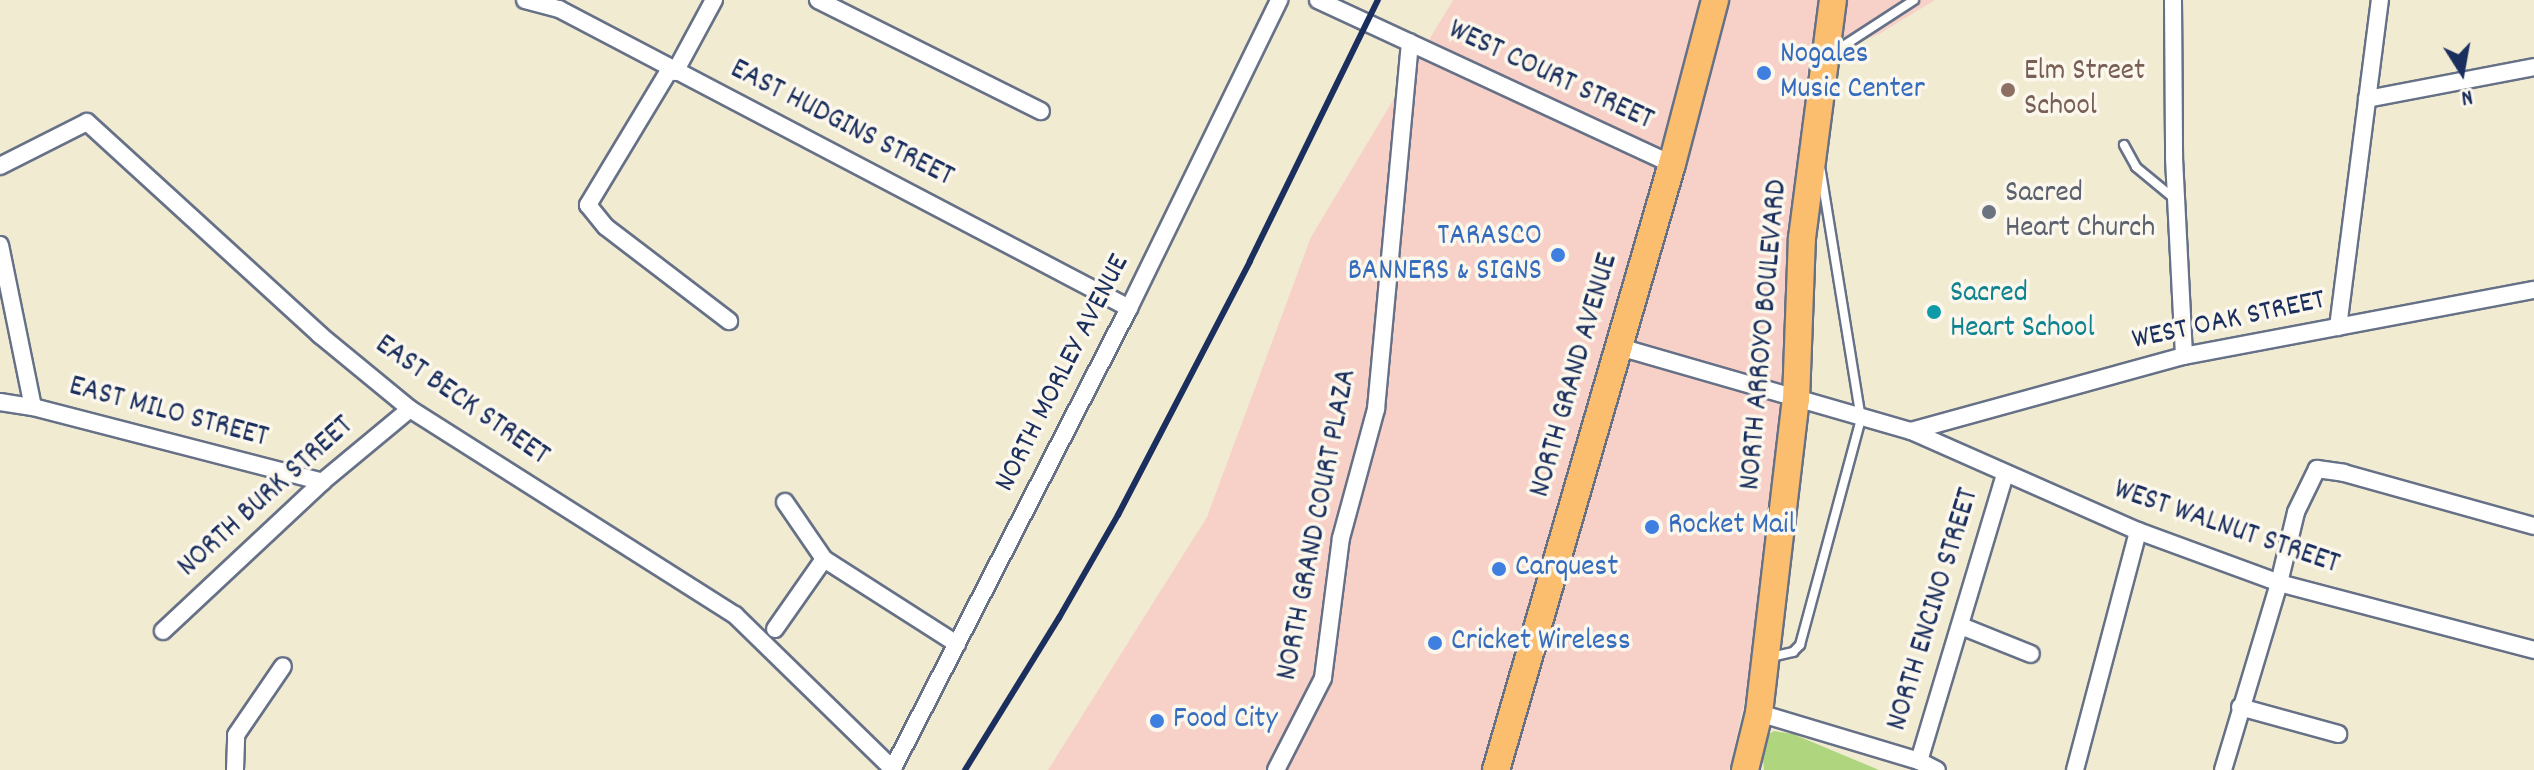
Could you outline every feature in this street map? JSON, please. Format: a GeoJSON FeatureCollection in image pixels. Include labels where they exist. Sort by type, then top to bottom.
{"type":"FeatureCollection","features":[{"type":"Feature","properties":{"kind":"main road","name":"NORTH GRAND AVENUE"},"geometry":{"type":"LineString","coordinates":[[1496,770],[1616,346],[1672,164],[1715,0]]}},
{"type":"Feature","properties":{"kind":"main road","name":"NORTH ARROYO BOULEVARD"},"geometry":{"type":"LineString","coordinates":[[1745,770],[1759,713],[1796,400],[1802,238],[1833,0]]}},
{"type":"Feature","properties":{"kind":"street","name":"EAST HUDGINS STREET"},"geometry":{"type":"LineString","coordinates":[[525,0],[559,9],[982,228],[1129,308]]}},
{"type":"Feature","properties":{"kind":"street"},"geometry":{"type":"LineString","coordinates":[[714,0],[588,205],[606,227],[729,321]]}},
{"type":"Feature","properties":{"kind":"street"},"geometry":{"type":"LineString","coordinates":[[818,0],[1041,111]]}},
{"type":"Feature","properties":{"kind":"street","name":"NORTH MORLEY AVENUE"},"geometry":{"type":"LineString","coordinates":[[893,769],[1129,308],[1279,0]]}},
{"type":"Feature","properties":{"kind":"street","name":"WEST COURT STREET"},"geometry":{"type":"LineString","coordinates":[[1318,0],[1672,164]]}},
{"type":"Feature","properties":{"kind":"street"},"geometry":{"type":"LineString","coordinates":[[2173,0],[2174,158],[2184,356]]}},
{"type":"Feature","properties":{"kind":"street"},"geometry":{"type":"LineString","coordinates":[[2338,327],[2380,0]]}},
{"type":"Feature","properties":{"kind":"street","name":"NORTH GRAND COURT PLAZA"},"geometry":{"type":"LineString","coordinates":[[1276,770],[1323,678],[1341,538],[1376,409],[1410,43]]}},
{"type":"Feature","properties":{"kind":"street"},"geometry":{"type":"LineString","coordinates":[[2367,99],[2534,67]]}},
{"type":"Feature","properties":{"kind":"street","name":"EAST BECK STREET"},"geometry":{"type":"LineString","coordinates":[[0,166],[87,122],[320,335],[410,409],[735,615],[893,769]]}},
{"type":"Feature","properties":{"kind":"street"},"geometry":{"type":"LineString","coordinates":[[0,245],[33,407]]}},
{"type":"Feature","properties":{"kind":"street","name":"WEST OAK STREET"},"geometry":{"type":"LineString","coordinates":[[1616,346],[1911,431],[2184,356],[2534,290]]}},
{"type":"Feature","properties":{"kind":"street","name":"EAST MILO STREET"},"geometry":{"type":"LineString","coordinates":[[0,402],[33,407],[322,482]]}},
{"type":"Feature","properties":{"kind":"street","name":"NORTH BURK STREET"},"geometry":{"type":"LineString","coordinates":[[410,409],[163,631],[322,482],[410,409]]}},
{"type":"Feature","properties":{"kind":"street","name":"WEST WALNUT STREET"},"geometry":{"type":"LineString","coordinates":[[1911,431],[2138,531],[2279,583],[2534,650]]}},
{"type":"Feature","properties":{"kind":"street"},"geometry":{"type":"LineString","coordinates":[[2223,770],[2279,583],[2296,512],[2313,472],[2322,467],[2534,526]]}},
{"type":"Feature","properties":{"kind":"street","name":"NORTH ENCINO STREET"},"geometry":{"type":"LineString","coordinates":[[1919,761],[2005,475]]}},
{"type":"Feature","properties":{"kind":"street"},"geometry":{"type":"LineString","coordinates":[[785,502],[824,559],[957,644]]}},
{"type":"Feature","properties":{"kind":"street"},"geometry":{"type":"LineString","coordinates":[[2075,770],[2138,531]]}},
{"type":"Feature","properties":{"kind":"street"},"geometry":{"type":"LineString","coordinates":[[775,629],[824,559]]}},
{"type":"Feature","properties":{"kind":"street"},"geometry":{"type":"LineString","coordinates":[[1961,626],[2031,654]]}},
{"type":"Feature","properties":{"kind":"street"},"geometry":{"type":"LineString","coordinates":[[235,770],[236,735],[283,666]]}},
{"type":"Feature","properties":{"kind":"street"},"geometry":{"type":"LineString","coordinates":[[2240,707],[2338,734]]}},
{"type":"Feature","properties":{"kind":"street"},"geometry":{"type":"LineString","coordinates":[[1759,713],[1919,761],[1937,770]]}},
{"type":"Feature","properties":{"kind":"lane"},"geometry":{"type":"LineString","coordinates":[[1826,58],[1914,0]]}},
{"type":"Feature","properties":{"kind":"lane"},"geometry":{"type":"LineString","coordinates":[[1766,658],[1793,652],[1800,645],[1861,419],[1816,135]]}},
{"type":"Feature","properties":{"kind":"lane"},"geometry":{"type":"LineString","coordinates":[[2124,145],[2136,167],[2177,200]]}},
{"type":"Feature","properties":{"kind":"shaded area"},"geometry":{"type":"Polygon","coordinates":[[[1453,0],[1935,0],[1879,34],[1808,64],[1784,451],[1758,643],[1729,770],[1048,770],[1207,517],[1311,237],[1453,0]]]}},
{"type":"Feature","properties":{"kind":"green space"},"geometry":{"type":"Polygon","coordinates":[[[1774,731],[1793,734],[1879,770],[1764,770],[1762,749],[1765,737],[1774,731]]]}},
{"type":"Feature","properties":{"kind":"railway"},"geometry":{"type":"LineString","coordinates":[[965,770],[1059,618],[1118,515],[1250,261],[1378,0]]}},
{"type":"Feature","properties":{"kind":"place","name":"Nogales Music Center"},"geometry":{"type":"Point","coordinates":[1764,73]}},
{"type":"Feature","properties":{"kind":"place","name":"Elm Street School"},"geometry":{"type":"Point","coordinates":[2008,90]}},
{"type":"Feature","properties":{"kind":"place","name":"Sacred Heart Church"},"geometry":{"type":"Point","coordinates":[1989,212]}},
{"type":"Feature","properties":{"kind":"place","name":"TARASCO BANNERS & SIGNS"},"geometry":{"type":"Point","coordinates":[1558,255]}},
{"type":"Feature","properties":{"kind":"place","name":"Sacred Heart School"},"geometry":{"type":"Point","coordinates":[1934,312]}},
{"type":"Feature","properties":{"kind":"place","name":"Rocket Mail"},"geometry":{"type":"Point","coordinates":[1652,527]}},
{"type":"Feature","properties":{"kind":"place","name":"Carquest"},"geometry":{"type":"Point","coordinates":[1499,569]}},
{"type":"Feature","properties":{"kind":"place","name":"Cricket Wireless"},"geometry":{"type":"Point","coordinates":[1435,643]}},
{"type":"Feature","properties":{"kind":"place","name":"Food City"},"geometry":{"type":"Point","coordinates":[1157,721]}}]}
